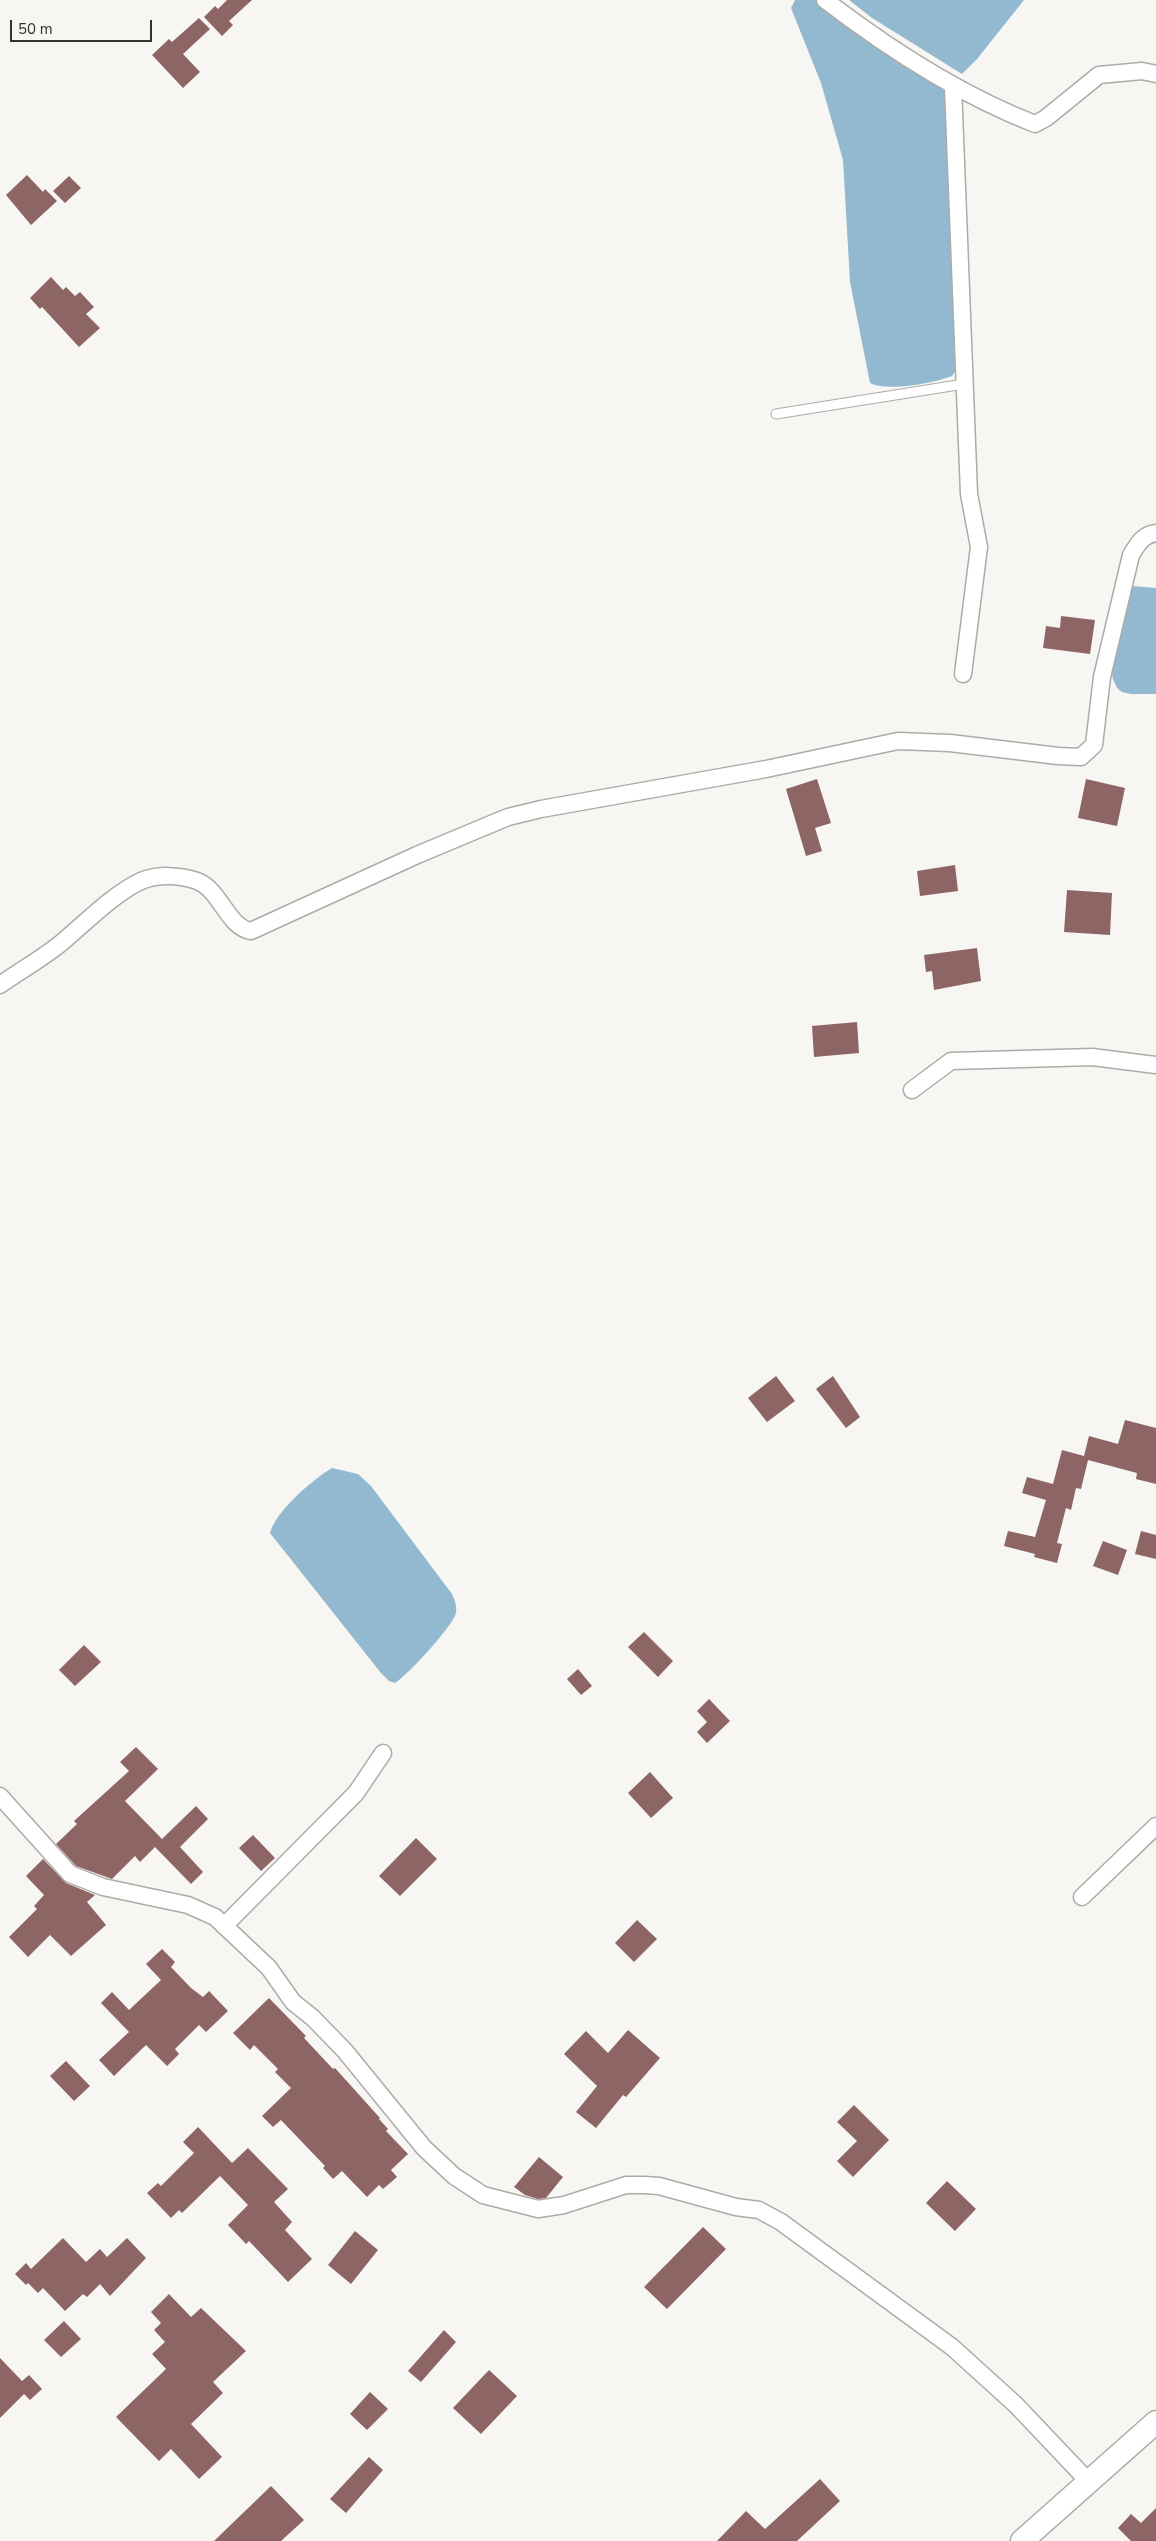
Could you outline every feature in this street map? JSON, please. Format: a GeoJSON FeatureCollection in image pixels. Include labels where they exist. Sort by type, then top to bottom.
{"type":"FeatureCollection","features":[{"type":"Feature","properties":{"kind":"main road"},"geometry":{"type":"LineString","coordinates":[[1022,2541],[1156,2422]]}},
{"type":"Feature","properties":{"kind":"street"},"geometry":{"type":"LineString","coordinates":[[825,0],[953,86],[1009,114],[1035,124],[1046,118],[1098,75],[1142,71],[1156,74]]}},
{"type":"Feature","properties":{"kind":"street"},"geometry":{"type":"LineString","coordinates":[[953,86],[969,494],[979,547],[963,674]]}},
{"type":"Feature","properties":{"kind":"street"},"geometry":{"type":"LineString","coordinates":[[0,985],[40,959],[128,889],[143,880],[164,876],[186,877],[206,884],[238,925],[246,930],[251,930],[426,852],[508,818],[541,809],[766,769],[898,741],[950,743],[1081,757],[1086,755],[1094,745],[1102,677],[1131,555],[1140,540],[1146,535],[1156,533]]}},
{"type":"Feature","properties":{"kind":"street"},"geometry":{"type":"LineString","coordinates":[[912,1090],[952,1060],[1092,1057],[1156,1065]]}},
{"type":"Feature","properties":{"kind":"street"},"geometry":{"type":"LineString","coordinates":[[224,1926],[356,1794],[383,1753]]}},
{"type":"Feature","properties":{"kind":"street"},"geometry":{"type":"LineString","coordinates":[[0,1796],[70,1874],[103,1887],[202,1910],[216,1917],[269,1968],[293,2002],[314,2018],[345,2051],[424,2148],[454,2176],[483,2195],[538,2209],[564,2206],[626,2185],[644,2184],[659,2186],[736,2208],[759,2210],[781,2222],[952,2347],[1016,2405],[1089,2482]]}},
{"type":"Feature","properties":{"kind":"street"},"geometry":{"type":"LineString","coordinates":[[1082,1898],[1156,1826]]}},
{"type":"Feature","properties":{"kind":"lane"},"geometry":{"type":"LineString","coordinates":[[776,414],[964,384]]}},
{"type":"Feature","properties":{"kind":"water"},"geometry":{"type":"Polygon","coordinates":[[[795,0],[816,0],[939,83],[947,95],[956,370],[952,376],[923,384],[899,387],[878,386],[870,383],[850,282],[843,160],[821,83],[791,8],[795,0]]]}},
{"type":"Feature","properties":{"kind":"water"},"geometry":{"type":"Polygon","coordinates":[[[849,0],[1024,0],[977,59],[962,74],[872,18],[849,0]]]}},
{"type":"Feature","properties":{"kind":"water"},"geometry":{"type":"Polygon","coordinates":[[[1132,586],[1156,588],[1156,694],[1122,692],[1117,688],[1113,679],[1119,633],[1132,586]]]}},
{"type":"Feature","properties":{"kind":"water"},"geometry":{"type":"Polygon","coordinates":[[[332,1468],[358,1474],[371,1486],[452,1594],[456,1603],[456,1613],[439,1639],[395,1683],[389,1681],[381,1673],[270,1533],[279,1515],[287,1506],[305,1488],[332,1468]]]}},
{"type":"Feature","properties":{"kind":"building"},"geometry":{"type":"Polygon","coordinates":[[[227,0],[252,0],[229,21],[233,25],[222,36],[204,17],[215,6],[218,9],[227,0]]]}},
{"type":"Feature","properties":{"kind":"building"},"geometry":{"type":"Polygon","coordinates":[[[199,18],[210,29],[183,54],[200,72],[183,88],[152,55],[169,39],[172,42],[199,18]]]}},
{"type":"Feature","properties":{"kind":"building"},"geometry":{"type":"Polygon","coordinates":[[[27,175],[43,192],[45,189],[57,201],[31,225],[6,195],[27,175]]]}},
{"type":"Feature","properties":{"kind":"building"},"geometry":{"type":"Polygon","coordinates":[[[69,176],[81,188],[65,203],[53,191],[69,176]]]}},
{"type":"Feature","properties":{"kind":"building"},"geometry":{"type":"Polygon","coordinates":[[[51,277],[63,290],[66,287],[75,296],[80,292],[94,307],[86,314],[100,328],[79,347],[42,307],[40,309],[30,298],[51,277]]]}},
{"type":"Feature","properties":{"kind":"building"},"geometry":{"type":"Polygon","coordinates":[[[1061,616],[1095,620],[1090,654],[1043,648],[1046,626],[1060,628],[1061,616]]]}},
{"type":"Feature","properties":{"kind":"building"},"geometry":{"type":"Polygon","coordinates":[[[817,779],[831,823],[815,828],[822,851],[806,856],[786,789],[817,779]]]}},
{"type":"Feature","properties":{"kind":"building"},"geometry":{"type":"Polygon","coordinates":[[[1086,779],[1125,788],[1117,826],[1078,818],[1086,779]]]}},
{"type":"Feature","properties":{"kind":"building"},"geometry":{"type":"Polygon","coordinates":[[[955,865],[958,891],[920,896],[917,871],[955,865]]]}},
{"type":"Feature","properties":{"kind":"building"},"geometry":{"type":"Polygon","coordinates":[[[1067,890],[1112,893],[1110,935],[1064,932],[1067,890]]]}},
{"type":"Feature","properties":{"kind":"building"},"geometry":{"type":"Polygon","coordinates":[[[977,948],[981,981],[934,990],[932,971],[926,972],[924,955],[977,948]]]}},
{"type":"Feature","properties":{"kind":"building"},"geometry":{"type":"Polygon","coordinates":[[[857,1022],[859,1053],[814,1057],[812,1026],[857,1022]]]}},
{"type":"Feature","properties":{"kind":"building"},"geometry":{"type":"Polygon","coordinates":[[[776,1376],[795,1401],[767,1422],[748,1398],[776,1376]]]}},
{"type":"Feature","properties":{"kind":"building"},"geometry":{"type":"Polygon","coordinates":[[[833,1376],[860,1417],[846,1428],[816,1389],[833,1376]]]}},
{"type":"Feature","properties":{"kind":"building"},"geometry":{"type":"Polygon","coordinates":[[[1125,1420],[1156,1428],[1156,1484],[1136,1479],[1137,1473],[1088,1460],[1081,1489],[1076,1488],[1071,1510],[1066,1508],[1057,1543],[1062,1544],[1057,1563],[1034,1557],[1035,1554],[1004,1546],[1008,1531],[1035,1537],[1046,1500],[1022,1493],[1027,1477],[1053,1484],[1062,1450],[1084,1456],[1089,1436],[1118,1444],[1125,1420]]]}},
{"type":"Feature","properties":{"kind":"building"},"geometry":{"type":"Polygon","coordinates":[[[1141,1531],[1156,1535],[1156,1559],[1135,1554],[1141,1531]]]}},
{"type":"Feature","properties":{"kind":"building"},"geometry":{"type":"Polygon","coordinates":[[[1103,1541],[1127,1550],[1118,1575],[1093,1566],[1103,1541]]]}},
{"type":"Feature","properties":{"kind":"building"},"geometry":{"type":"Polygon","coordinates":[[[644,1632],[673,1661],[658,1677],[628,1647],[644,1632]]]}},
{"type":"Feature","properties":{"kind":"building"},"geometry":{"type":"Polygon","coordinates":[[[84,1645],[101,1662],[75,1686],[59,1670],[84,1645]]]}},
{"type":"Feature","properties":{"kind":"building"},"geometry":{"type":"Polygon","coordinates":[[[578,1669],[592,1686],[581,1695],[567,1679],[578,1669]]]}},
{"type":"Feature","properties":{"kind":"building"},"geometry":{"type":"Polygon","coordinates":[[[709,1699],[730,1721],[707,1743],[697,1732],[707,1722],[697,1711],[709,1699]]]}},
{"type":"Feature","properties":{"kind":"building"},"geometry":{"type":"Polygon","coordinates":[[[136,1747],[158,1769],[125,1801],[162,1839],[196,1806],[208,1819],[180,1847],[203,1872],[191,1884],[155,1847],[140,1862],[135,1856],[112,1879],[76,1866],[56,1844],[77,1824],[74,1821],[129,1771],[120,1762],[136,1747]]]}},
{"type":"Feature","properties":{"kind":"building"},"geometry":{"type":"Polygon","coordinates":[[[650,1772],[673,1798],[651,1818],[628,1793],[650,1772]]]}},
{"type":"Feature","properties":{"kind":"building"},"geometry":{"type":"Polygon","coordinates":[[[253,1835],[275,1858],[261,1871],[239,1848],[253,1835]]]}},
{"type":"Feature","properties":{"kind":"building"},"geometry":{"type":"Polygon","coordinates":[[[416,1838],[437,1859],[400,1896],[379,1876],[416,1838]]]}},
{"type":"Feature","properties":{"kind":"building"},"geometry":{"type":"Polygon","coordinates":[[[43,1859],[66,1883],[95,1895],[87,1902],[106,1925],[71,1956],[50,1935],[28,1957],[9,1937],[37,1909],[34,1906],[44,1895],[26,1876],[43,1859]]]}},
{"type":"Feature","properties":{"kind":"building"},"geometry":{"type":"Polygon","coordinates":[[[637,1920],[657,1939],[634,1962],[615,1943],[637,1920]]]}},
{"type":"Feature","properties":{"kind":"building"},"geometry":{"type":"Polygon","coordinates":[[[162,1949],[175,1962],[171,1967],[191,1988],[203,1997],[209,1991],[228,2011],[206,2032],[199,2025],[175,2049],[179,2054],[167,2066],[146,2045],[114,2076],[99,2060],[129,2032],[101,2003],[112,1992],[129,2010],[161,1980],[146,1964],[162,1949]]]}},
{"type":"Feature","properties":{"kind":"building"},"geometry":{"type":"Polygon","coordinates":[[[269,1998],[380,2118],[388,2129],[386,2131],[408,2154],[391,2170],[397,2177],[383,2189],[379,2185],[367,2197],[342,2171],[333,2179],[323,2168],[325,2166],[281,2120],[273,2127],[262,2116],[291,2088],[275,2072],[278,2069],[254,2045],[250,2050],[233,2033],[269,1998]]]}},
{"type":"Feature","properties":{"kind":"building"},"geometry":{"type":"Polygon","coordinates":[[[628,2030],[660,2058],[626,2097],[623,2095],[596,2128],[576,2112],[597,2086],[564,2054],[586,2031],[608,2053],[628,2030]]]}},
{"type":"Feature","properties":{"kind":"building"},"geometry":{"type":"Polygon","coordinates":[[[66,2061],[90,2086],[74,2101],[50,2076],[66,2061]]]}},
{"type":"Feature","properties":{"kind":"building"},"geometry":{"type":"Polygon","coordinates":[[[854,2105],[889,2140],[853,2177],[837,2161],[857,2141],[837,2122],[854,2105]]]}},
{"type":"Feature","properties":{"kind":"building"},"geometry":{"type":"Polygon","coordinates":[[[198,2127],[232,2163],[248,2148],[288,2189],[274,2202],[292,2222],[285,2230],[312,2259],[288,2282],[249,2241],[246,2244],[228,2225],[248,2205],[220,2176],[182,2213],[179,2210],[171,2218],[147,2193],[158,2183],[161,2186],[194,2153],[183,2142],[198,2127]]]}},
{"type":"Feature","properties":{"kind":"building"},"geometry":{"type":"Polygon","coordinates":[[[539,2157],[563,2177],[546,2198],[538,2199],[525,2195],[514,2187],[539,2157]]]}},
{"type":"Feature","properties":{"kind":"building"},"geometry":{"type":"Polygon","coordinates":[[[947,2181],[976,2209],[955,2231],[926,2203],[947,2181]]]}},
{"type":"Feature","properties":{"kind":"building"},"geometry":{"type":"Polygon","coordinates":[[[703,2227],[726,2249],[667,2309],[644,2287],[703,2227]]]}},
{"type":"Feature","properties":{"kind":"building"},"geometry":{"type":"Polygon","coordinates":[[[355,2231],[378,2250],[351,2284],[328,2265],[355,2231]]]}},
{"type":"Feature","properties":{"kind":"building"},"geometry":{"type":"Polygon","coordinates":[[[63,2238],[86,2262],[100,2249],[107,2257],[127,2238],[146,2258],[110,2296],[100,2284],[87,2297],[83,2294],[65,2311],[43,2288],[38,2293],[15,2274],[26,2263],[31,2269],[63,2238]]]}},
{"type":"Feature","properties":{"kind":"building"},"geometry":{"type":"Polygon","coordinates":[[[169,2294],[191,2317],[201,2308],[246,2351],[213,2382],[223,2393],[191,2424],[222,2457],[199,2479],[171,2449],[159,2461],[116,2417],[166,2369],[152,2354],[165,2342],[154,2330],[161,2323],[151,2312],[169,2294]]]}},
{"type":"Feature","properties":{"kind":"building"},"geometry":{"type":"Polygon","coordinates":[[[64,2321],[81,2339],[61,2357],[44,2340],[64,2321]]]}},
{"type":"Feature","properties":{"kind":"building"},"geometry":{"type":"Polygon","coordinates":[[[444,2330],[456,2342],[421,2382],[408,2371],[444,2330]]]}},
{"type":"Feature","properties":{"kind":"building"},"geometry":{"type":"Polygon","coordinates":[[[0,2358],[22,2381],[29,2375],[42,2389],[30,2400],[24,2394],[0,2418],[0,2358]]]}},
{"type":"Feature","properties":{"kind":"building"},"geometry":{"type":"Polygon","coordinates":[[[489,2370],[517,2396],[481,2434],[453,2408],[489,2370]]]}},
{"type":"Feature","properties":{"kind":"building"},"geometry":{"type":"Polygon","coordinates":[[[370,2392],[388,2409],[367,2430],[350,2414],[370,2392]]]}},
{"type":"Feature","properties":{"kind":"building"},"geometry":{"type":"Polygon","coordinates":[[[369,2457],[383,2470],[346,2513],[330,2499],[369,2457]]]}},
{"type":"Feature","properties":{"kind":"building"},"geometry":{"type":"Polygon","coordinates":[[[820,2479],[840,2501],[797,2541],[717,2541],[746,2511],[765,2529],[820,2479]]]}},
{"type":"Feature","properties":{"kind":"building"},"geometry":{"type":"Polygon","coordinates":[[[271,2486],[304,2520],[281,2541],[214,2541],[271,2486]]]}},
{"type":"Feature","properties":{"kind":"building"},"geometry":{"type":"Polygon","coordinates":[[[1156,2508],[1156,2541],[1131,2541],[1118,2528],[1131,2514],[1141,2523],[1156,2508]]]}}]}
